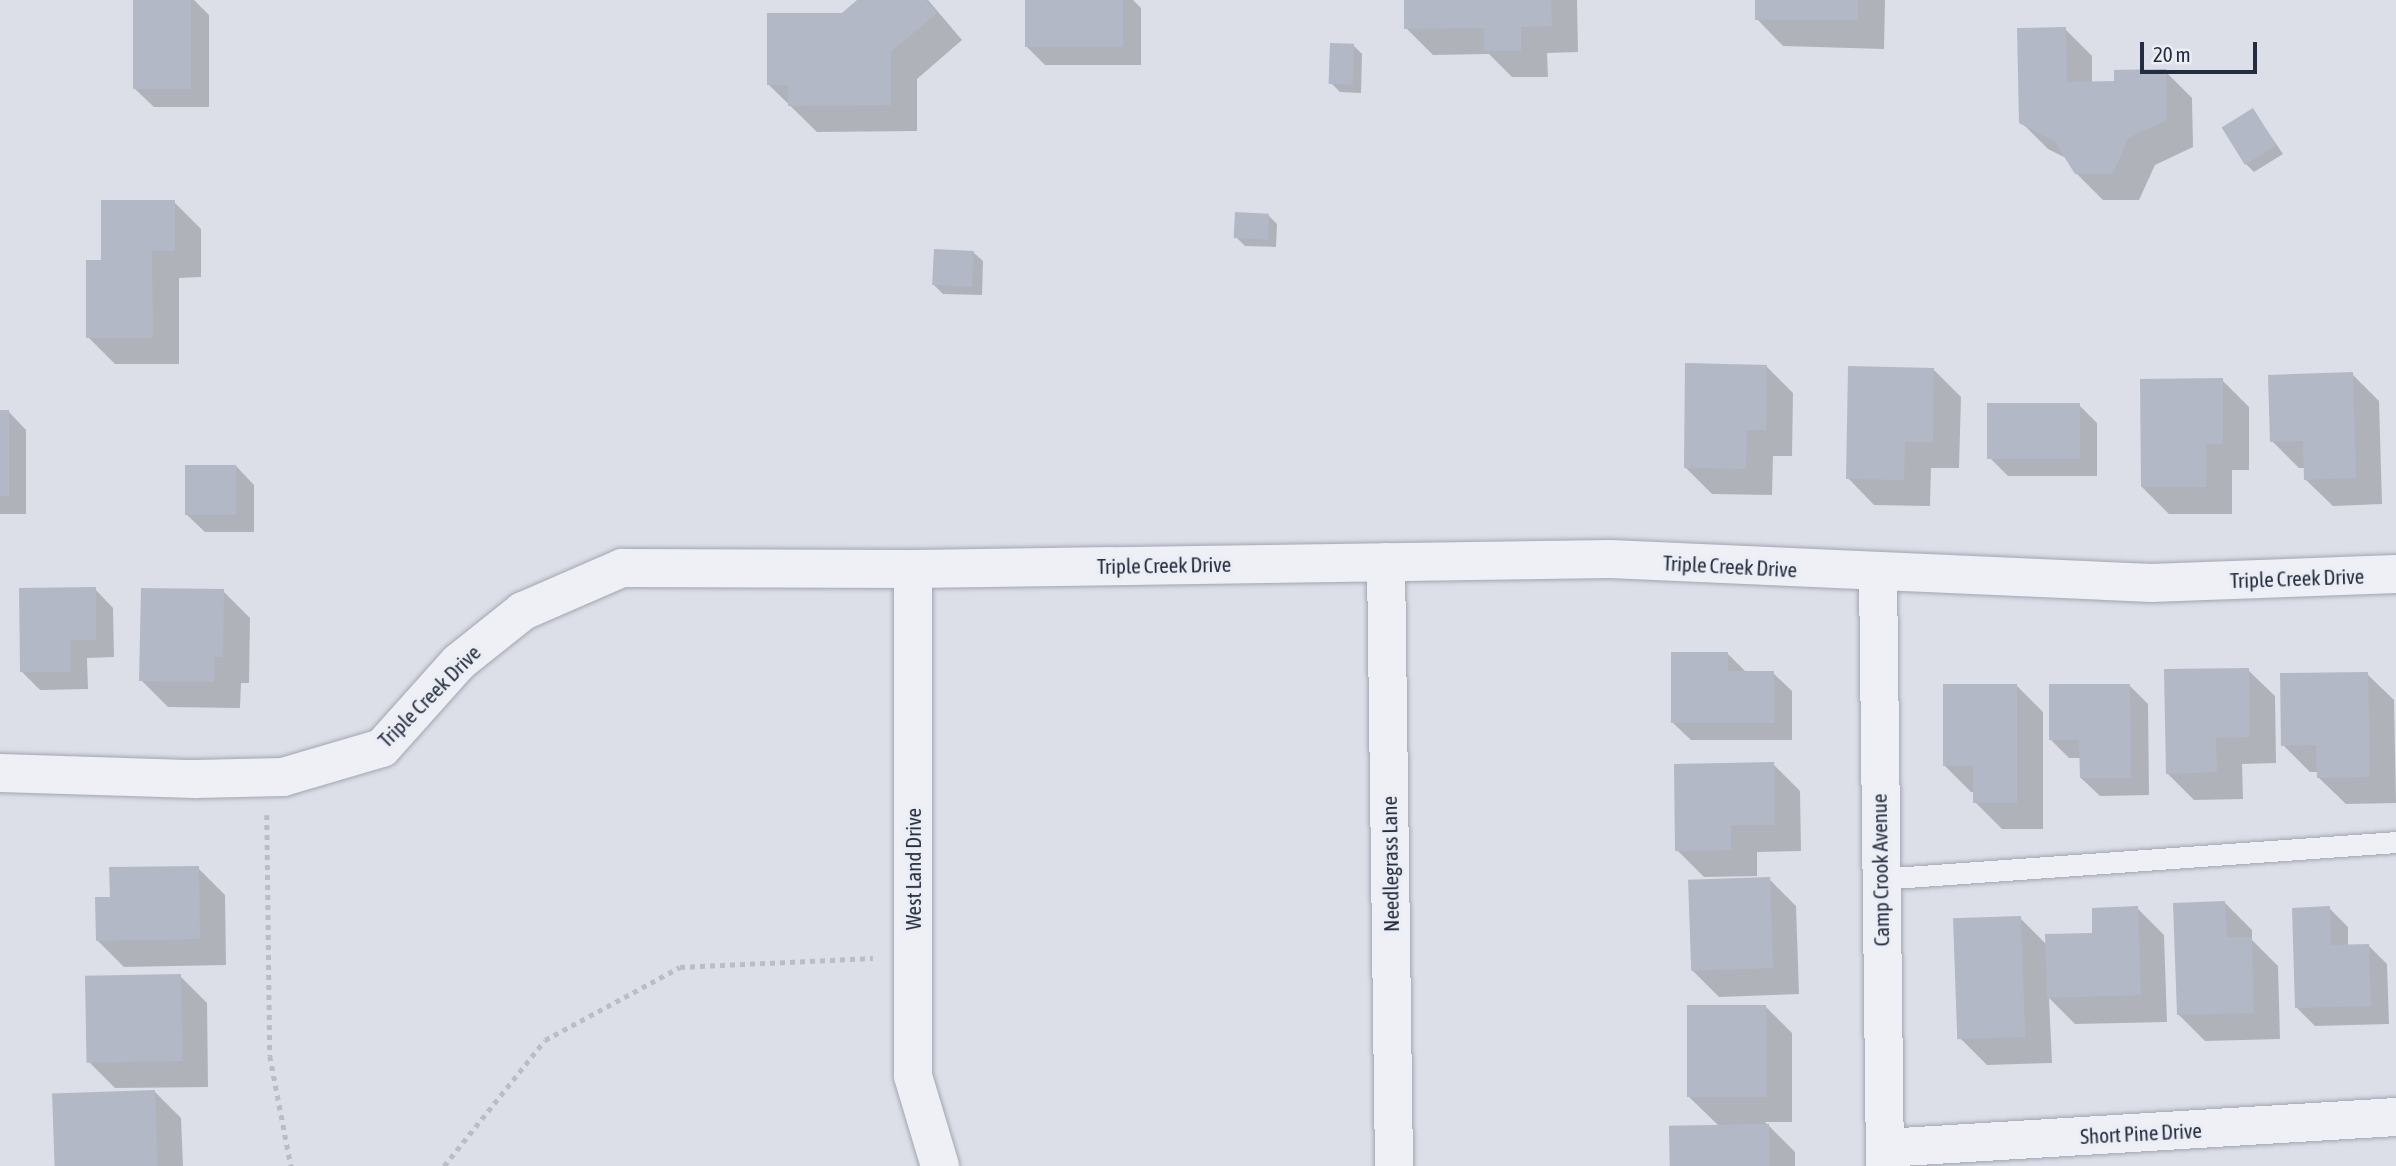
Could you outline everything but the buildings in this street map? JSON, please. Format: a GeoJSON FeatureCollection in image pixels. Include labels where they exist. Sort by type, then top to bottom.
{"type":"FeatureCollection","features":[{"type":"Feature","properties":{"kind":"street","name":"Triple Creek Drive"},"geometry":{"type":"LineString","coordinates":[[1,783],[283,777],[382,748],[459,662],[523,611],[622,568],[913,569],[1610,559],[1878,573],[2151,583],[2396,574]]}},
{"type":"Feature","properties":{"kind":"street","name":"Needlegrass Lane"},"geometry":{"type":"LineString","coordinates":[[1387,562],[1394,1166]]}},
{"type":"Feature","properties":{"kind":"street","name":"West Land Drive"},"geometry":{"type":"LineString","coordinates":[[913,569],[913,1076],[940,1166]]}},
{"type":"Feature","properties":{"kind":"street","name":"Camp Crook Avenue"},"geometry":{"type":"LineString","coordinates":[[1878,573],[1879,879],[1885,1157]]}},
{"type":"Feature","properties":{"kind":"street","name":"Short Pine Drive"},"geometry":{"type":"LineString","coordinates":[[1885,1157],[2396,1117]]}},
{"type":"Feature","properties":{"kind":"lane"},"geometry":{"type":"LineString","coordinates":[[1879,879],[2396,842]]}},
{"type":"Feature","properties":{"kind":"path"},"geometry":{"type":"LineString","coordinates":[[267,778],[270,1056],[291,1166]]}},
{"type":"Feature","properties":{"kind":"path"},"geometry":{"type":"LineString","coordinates":[[444,1166],[545,1040],[680,967],[913,956]]}}]}
